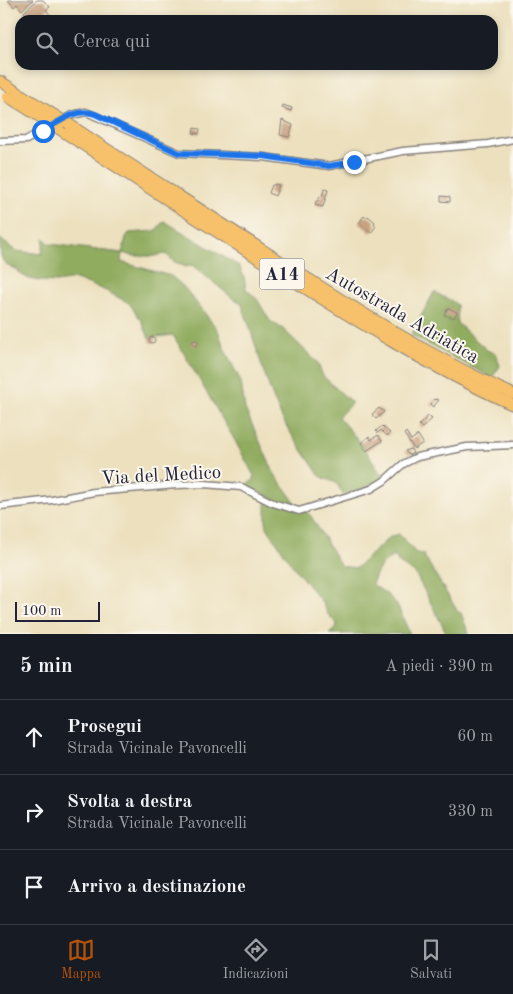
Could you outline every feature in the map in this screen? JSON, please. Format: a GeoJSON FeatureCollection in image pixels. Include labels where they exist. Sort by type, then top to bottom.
{"type":"FeatureCollection","features":[{"type":"Feature","properties":{"kind":"highway","name":"Autostrada Adriatica"},"geometry":{"type":"LineString","coordinates":[[0,81],[8,93],[59,129],[347,315],[450,374],[513,405]]}},
{"type":"Feature","properties":{"kind":"highway","name":"Autostrada Adriatica"},"geometry":{"type":"LineString","coordinates":[[8,93],[69,124],[129,165],[400,336],[452,365],[513,394]]}},
{"type":"Feature","properties":{"kind":"street"},"geometry":{"type":"LineString","coordinates":[[0,141],[26,140],[82,112],[95,114],[179,153],[263,156],[329,166],[403,151],[488,144],[513,139]]}},
{"type":"Feature","properties":{"kind":"street","name":"Via del Medico"},"geometry":{"type":"LineString","coordinates":[[0,506],[52,500],[94,492],[204,484],[241,487],[284,508],[299,511],[371,489],[384,481],[403,464],[417,457],[467,447],[513,445]]}},
{"type":"Feature","properties":{"kind":"green space"},"geometry":{"type":"Polygon","coordinates":[[[164,221],[239,266],[244,277],[246,289],[257,299],[270,321],[283,329],[317,362],[323,376],[352,403],[338,417],[361,443],[384,479],[373,486],[343,495],[335,483],[319,475],[281,416],[241,302],[235,300],[192,265],[186,267],[163,254],[134,256],[122,253],[126,237],[129,233],[155,231],[164,221]]]}},
{"type":"Feature","properties":{"kind":"green space"},"geometry":{"type":"Polygon","coordinates":[[[44,238],[50,244],[122,253],[121,262],[171,276],[183,286],[218,330],[224,348],[241,382],[245,409],[274,473],[298,507],[279,502],[247,486],[247,484],[254,480],[254,476],[173,335],[149,338],[141,320],[129,303],[104,290],[76,279],[56,282],[29,279],[19,273],[18,270],[4,263],[0,251],[0,239],[16,251],[42,254],[44,238]]]}},
{"type":"Feature","properties":{"kind":"green space"},"geometry":{"type":"Polygon","coordinates":[[[434,292],[457,305],[457,323],[487,350],[496,354],[500,366],[492,378],[411,335],[434,292]]]}},
{"type":"Feature","properties":{"kind":"green space"},"geometry":{"type":"Polygon","coordinates":[[[266,499],[305,510],[311,516],[341,566],[356,568],[390,537],[399,534],[416,553],[423,554],[458,612],[461,613],[469,634],[447,634],[415,573],[399,563],[395,556],[383,564],[372,584],[389,596],[397,605],[410,634],[329,634],[336,628],[337,624],[329,616],[321,601],[292,565],[266,526],[266,499]]]}},
{"type":"Feature","properties":{"kind":"building"},"geometry":{"type":"Polygon","coordinates":[[[8,0],[33,0],[22,10],[17,4],[14,7],[8,0]]]}},
{"type":"Feature","properties":{"kind":"building"},"geometry":{"type":"Polygon","coordinates":[[[37,0],[43,0],[50,7],[46,10],[50,15],[27,15],[24,12],[37,0]]]}},
{"type":"Feature","properties":{"kind":"building"},"geometry":{"type":"Polygon","coordinates":[[[283,105],[292,108],[291,111],[282,108],[283,105]]]}},
{"type":"Feature","properties":{"kind":"building"},"geometry":{"type":"Polygon","coordinates":[[[282,120],[293,125],[289,137],[280,135],[282,120]]]}},
{"type":"Feature","properties":{"kind":"building"},"geometry":{"type":"Polygon","coordinates":[[[194,128],[200,129],[199,134],[193,133],[194,128]]]}},
{"type":"Feature","properties":{"kind":"building"},"geometry":{"type":"Polygon","coordinates":[[[272,185],[279,185],[275,196],[269,193],[272,185]]]}},
{"type":"Feature","properties":{"kind":"building"},"geometry":{"type":"Polygon","coordinates":[[[324,189],[328,190],[323,207],[315,205],[320,196],[322,197],[324,189]]]}},
{"type":"Feature","properties":{"kind":"building"},"geometry":{"type":"Polygon","coordinates":[[[441,196],[450,197],[450,202],[441,201],[441,196]]]}},
{"type":"Feature","properties":{"kind":"building"},"geometry":{"type":"Polygon","coordinates":[[[364,216],[366,218],[368,216],[375,222],[376,226],[371,233],[359,223],[364,216]]]}},
{"type":"Feature","properties":{"kind":"building"},"geometry":{"type":"Polygon","coordinates":[[[448,308],[457,312],[454,318],[444,315],[448,308]]]}},
{"type":"Feature","properties":{"kind":"building"},"geometry":{"type":"Polygon","coordinates":[[[152,337],[155,340],[152,343],[149,340],[152,337]]]}},
{"type":"Feature","properties":{"kind":"building"},"geometry":{"type":"Polygon","coordinates":[[[195,340],[198,343],[195,346],[192,343],[195,340]]]}},
{"type":"Feature","properties":{"kind":"building"},"geometry":{"type":"Polygon","coordinates":[[[435,399],[439,400],[433,407],[430,404],[435,399]]]}},
{"type":"Feature","properties":{"kind":"building"},"geometry":{"type":"Polygon","coordinates":[[[379,408],[384,412],[376,419],[372,414],[379,408]]]}},
{"type":"Feature","properties":{"kind":"building"},"geometry":{"type":"Polygon","coordinates":[[[428,416],[432,419],[422,428],[419,425],[428,416]]]}},
{"type":"Feature","properties":{"kind":"building"},"geometry":{"type":"Polygon","coordinates":[[[382,426],[390,433],[387,436],[381,430],[378,433],[376,431],[382,426]]]}},
{"type":"Feature","properties":{"kind":"building"},"geometry":{"type":"Polygon","coordinates":[[[406,432],[411,440],[418,435],[423,443],[414,449],[404,434],[406,432]]]}},
{"type":"Feature","properties":{"kind":"building"},"geometry":{"type":"Polygon","coordinates":[[[378,435],[382,441],[366,451],[361,443],[369,436],[371,440],[378,435]]]}},
{"type":"Feature","properties":{"kind":"building"},"geometry":{"type":"Polygon","coordinates":[[[411,449],[413,453],[409,455],[405,451],[411,449]]]}},
{"type":"Feature","properties":{"kind":"route"},"geometry":{"type":"LineString","coordinates":[[43,131],[72,115],[90,112],[179,153],[263,156],[329,166],[354,162]]}}]}
